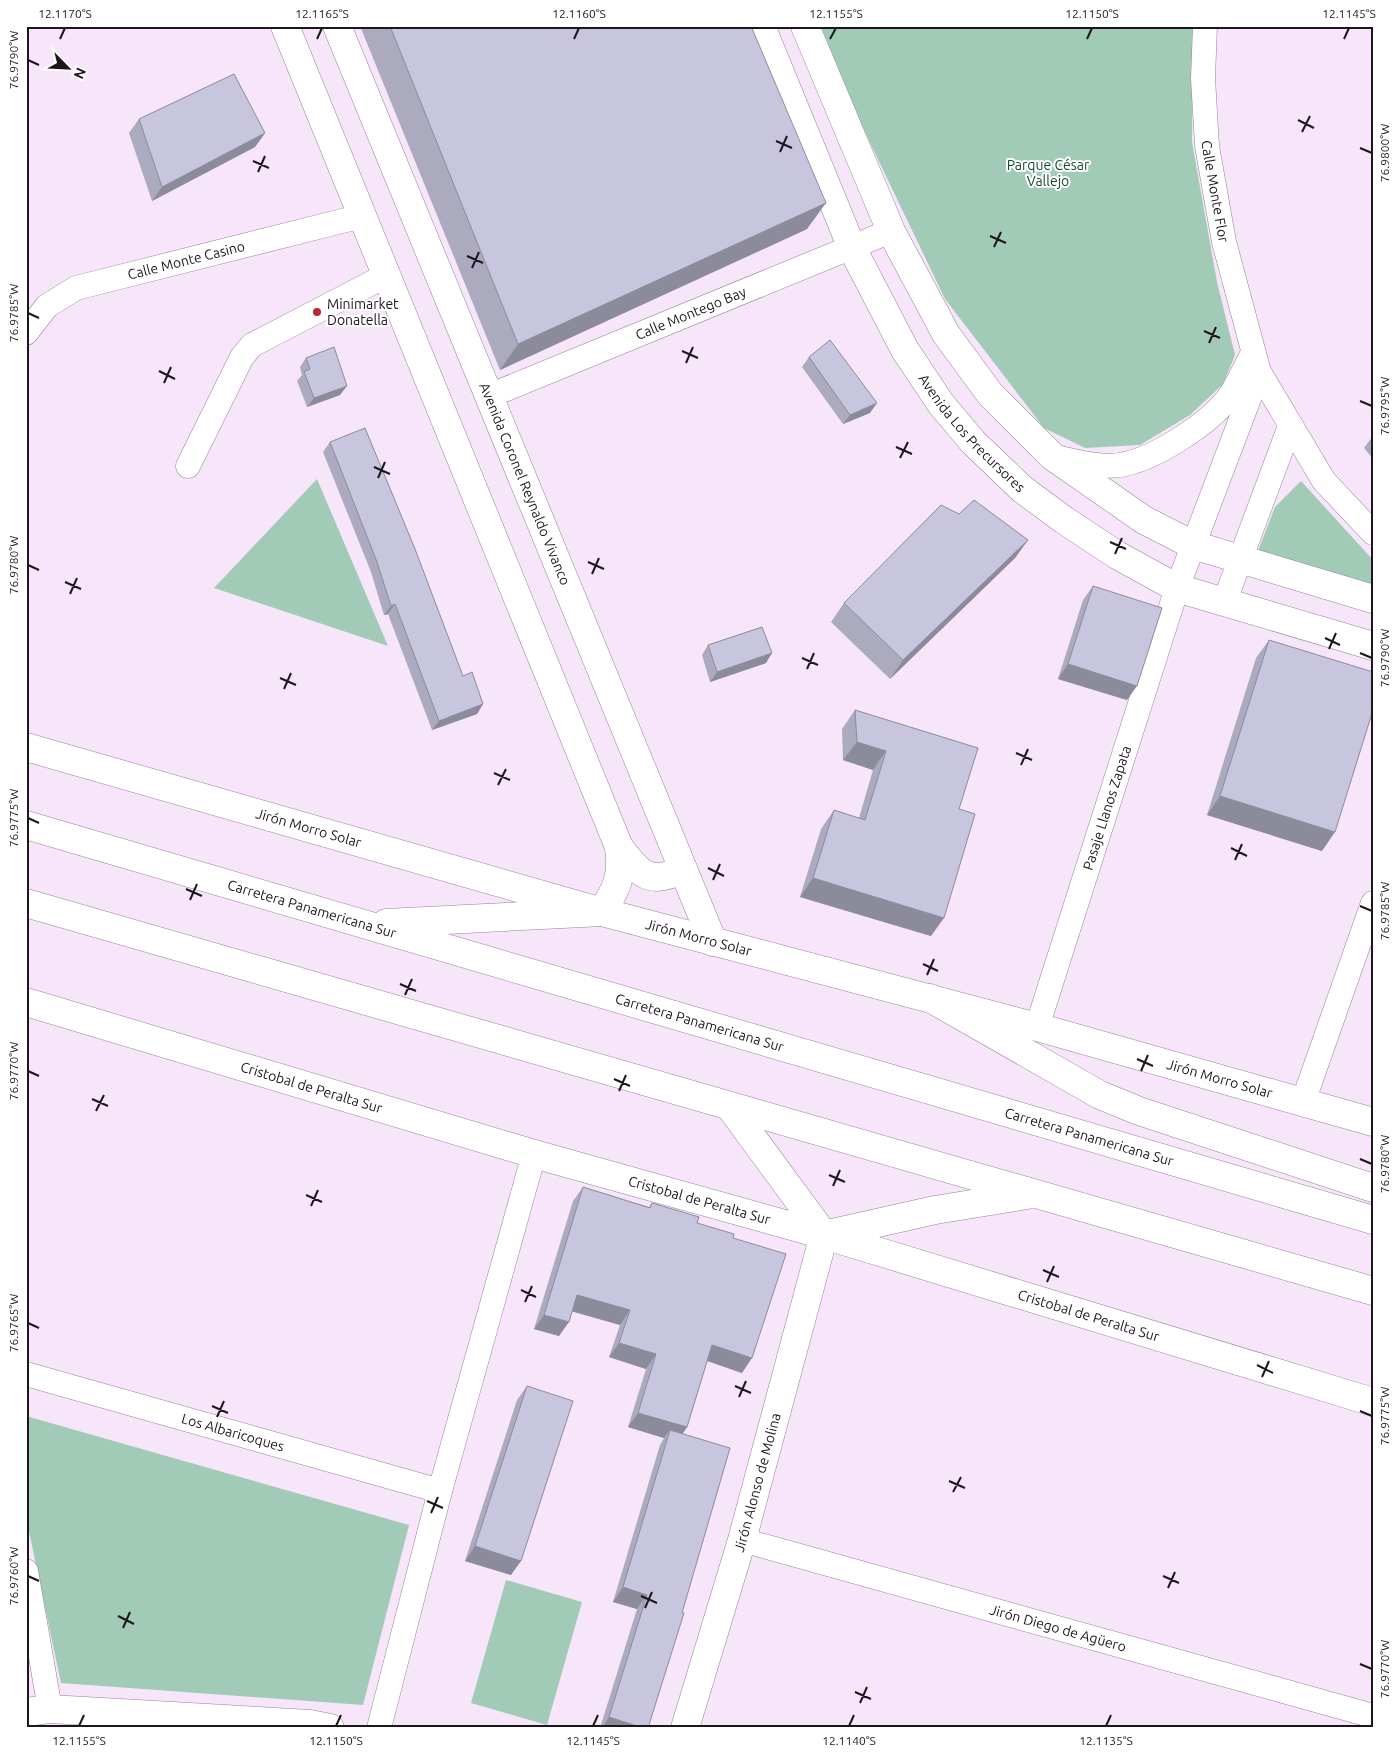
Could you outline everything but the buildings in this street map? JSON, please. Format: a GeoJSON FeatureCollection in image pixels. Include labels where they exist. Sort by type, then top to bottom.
{"type":"FeatureCollection","features":[{"type":"Feature","properties":{"kind":"main road"},"geometry":{"type":"LineString","coordinates":[[285,26],[619,847],[622,866],[617,888],[602,912],[364,924]]}},
{"type":"Feature","properties":{"kind":"main road","name":"Avenida Coronel Reynaldo Vivanco"},"geometry":{"type":"LineString","coordinates":[[337,26],[713,942]]}},
{"type":"Feature","properties":{"kind":"main road","name":"Avenida Los Precursores"},"geometry":{"type":"LineString","coordinates":[[761,26],[852,248],[905,350],[941,404],[973,442],[1022,489],[1064,520],[1117,555],[1177,588],[1373,646]]}},
{"type":"Feature","properties":{"kind":"main road"},"geometry":{"type":"LineString","coordinates":[[805,26],[891,231],[946,334],[990,394],[1052,456],[1144,520],[1193,545],[1240,561],[1373,599]]}},
{"type":"Feature","properties":{"kind":"main road","name":"Jirón Morro Solar"},"geometry":{"type":"LineString","coordinates":[[26,747],[602,912],[1037,1026],[1373,1122]]}},
{"type":"Feature","properties":{"kind":"main road","name":"Carretera Panamericana Sur"},"geometry":{"type":"LineString","coordinates":[[26,825],[1373,1220]]}},
{"type":"Feature","properties":{"kind":"main road"},"geometry":{"type":"LineString","coordinates":[[619,847],[637,871],[653,878],[668,877],[683,869]]}},
{"type":"Feature","properties":{"kind":"main road"},"geometry":{"type":"LineString","coordinates":[[26,903],[1369,1292]]}},
{"type":"Feature","properties":{"kind":"main road"},"geometry":{"type":"LineString","coordinates":[[930,998],[1100,1095],[1139,1111],[1373,1188]]}},
{"type":"Feature","properties":{"kind":"main road","name":"Cristobal de Peralta Sur"},"geometry":{"type":"LineString","coordinates":[[26,1002],[534,1154],[824,1235],[1373,1402]]}},
{"type":"Feature","properties":{"kind":"main road"},"geometry":{"type":"LineString","coordinates":[[730,1106],[824,1235],[935,1210],[1035,1194]]}},
{"type":"Feature","properties":{"kind":"main road","name":"Jirón Alonso de Molina"},"geometry":{"type":"LineString","coordinates":[[685,1728],[742,1540],[824,1235]]}},
{"type":"Feature","properties":{"kind":"main road"},"geometry":{"type":"LineString","coordinates":[[38,1710],[300,1724],[330,1728]]}},
{"type":"Feature","properties":{"kind":"street","name":"Calle Monte Flor"},"geometry":{"type":"LineString","coordinates":[[1205,26],[1203,78],[1207,146],[1224,242],[1256,362],[1290,426],[1324,481],[1373,533]]}},
{"type":"Feature","properties":{"kind":"street","name":"Calle Monte Casino"},"geometry":{"type":"LineString","coordinates":[[26,333],[47,306],[76,288],[362,216]]}},
{"type":"Feature","properties":{"kind":"street","name":"Calle Montego Bay"},"geometry":{"type":"LineString","coordinates":[[489,396],[891,231]]}},
{"type":"Feature","properties":{"kind":"street"},"geometry":{"type":"LineString","coordinates":[[188,466],[242,357],[252,345],[387,275]]}},
{"type":"Feature","properties":{"kind":"street"},"geometry":{"type":"LineString","coordinates":[[1052,456],[1090,464],[1119,465],[1144,457],[1177,440],[1206,420],[1228,397],[1256,362]]}},
{"type":"Feature","properties":{"kind":"street","name":"Pasaje Llanos Zapata"},"geometry":{"type":"LineString","coordinates":[[1037,1026],[1177,588],[1256,362]]}},
{"type":"Feature","properties":{"kind":"street"},"geometry":{"type":"LineString","coordinates":[[1224,603],[1290,426]]}},
{"type":"Feature","properties":{"kind":"street"},"geometry":{"type":"LineString","coordinates":[[1303,1102],[1373,903]]}},
{"type":"Feature","properties":{"kind":"street"},"geometry":{"type":"LineString","coordinates":[[379,1728],[440,1491],[534,1154]]}},
{"type":"Feature","properties":{"kind":"street","name":"Los Albaricoques"},"geometry":{"type":"LineString","coordinates":[[26,1374],[440,1491]]}},
{"type":"Feature","properties":{"kind":"street","name":"Jirón Diego de Agüero"},"geometry":{"type":"LineString","coordinates":[[742,1540],[1373,1716]]}},
{"type":"Feature","properties":{"kind":"street"},"geometry":{"type":"LineString","coordinates":[[26,1571],[38,1710]]}},
{"type":"Feature","properties":{"kind":"green space","name":"Parque César Vallejo"},"geometry":{"type":"Polygon","coordinates":[[[814,26],[1193,26],[1192,142],[1217,282],[1235,355],[1223,384],[1190,415],[1140,445],[1085,448],[1044,428],[945,299],[814,26]]]}},
{"type":"Feature","properties":{"kind":"green space"},"geometry":{"type":"Polygon","coordinates":[[[317,479],[388,646],[214,588],[317,479]]]}},
{"type":"Feature","properties":{"kind":"green space"},"geometry":{"type":"Polygon","coordinates":[[[1301,481],[1373,560],[1373,592],[1258,551],[1275,507],[1301,481]]]}},
{"type":"Feature","properties":{"kind":"green space"},"geometry":{"type":"Polygon","coordinates":[[[26,1416],[409,1525],[363,1705],[61,1683],[26,1517],[26,1416]]]}},
{"type":"Feature","properties":{"kind":"green space"},"geometry":{"type":"Polygon","coordinates":[[[506,1580],[582,1602],[547,1725],[471,1703],[506,1580]]]}},
{"type":"Feature","properties":{"kind":"place","name":"Minimarket Donatella"},"geometry":{"type":"Point","coordinates":[317,312]}}]}
